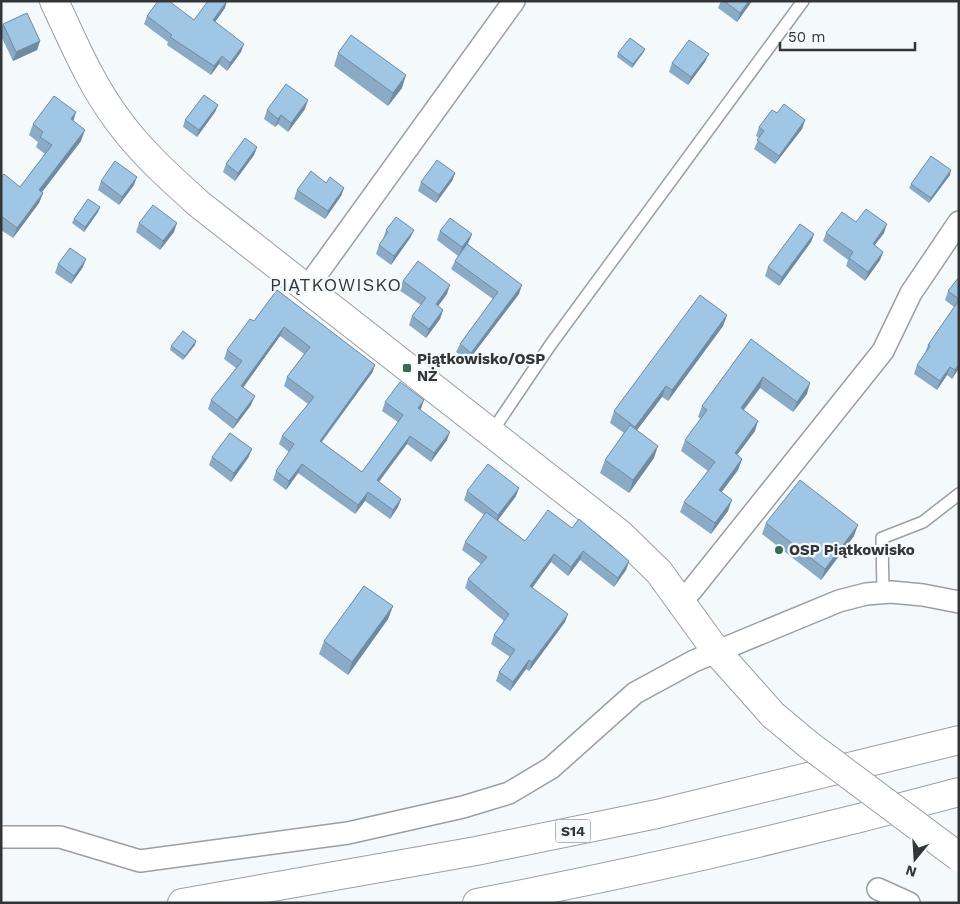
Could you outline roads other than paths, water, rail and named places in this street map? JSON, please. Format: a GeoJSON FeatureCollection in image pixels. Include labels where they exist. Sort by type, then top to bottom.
{"type":"FeatureCollection","features":[{"type":"Feature","properties":{"kind":"main road"},"geometry":{"type":"LineString","coordinates":[[54,1],[94,83],[116,119],[143,151],[199,204],[492,432],[640,552],[674,590],[717,652],[773,716],[809,746],[959,857]]}},
{"type":"Feature","properties":{"kind":"main road","name":"S14"},"geometry":{"type":"LineString","coordinates":[[182,903],[476,851],[657,814],[959,740]]}},
{"type":"Feature","properties":{"kind":"main road"},"geometry":{"type":"LineString","coordinates":[[477,903],[674,863],[852,821],[959,792]]}},
{"type":"Feature","properties":{"kind":"street"},"geometry":{"type":"LineString","coordinates":[[306,289],[514,1]]}},
{"type":"Feature","properties":{"kind":"street"},"geometry":{"type":"LineString","coordinates":[[691,591],[883,351],[911,293],[959,222]]}},
{"type":"Feature","properties":{"kind":"street"},"geometry":{"type":"LineString","coordinates":[[1,837],[60,837],[140,861],[348,833],[463,807],[509,793],[551,768],[635,693],[717,652],[839,601],[866,594],[883,593],[923,595],[959,602]]}},
{"type":"Feature","properties":{"kind":"street"},"geometry":{"type":"LineString","coordinates":[[878,889],[908,903]]}},
{"type":"Feature","properties":{"kind":"lane"},"geometry":{"type":"LineString","coordinates":[[492,432],[551,344],[803,1]]}},
{"type":"Feature","properties":{"kind":"lane"},"geometry":{"type":"LineString","coordinates":[[883,593],[882,538],[923,522],[959,494]]}},
{"type":"Feature","properties":{"kind":"place","name":"Piątkowisko/OSP NŻ"},"geometry":{"type":"Point","coordinates":[407,368]}},
{"type":"Feature","properties":{"kind":"place","name":"OSP Piątkowisko"},"geometry":{"type":"Point","coordinates":[779,550]}},
{"type":"Feature","properties":{"kind":"district","name":"PIĄTKOWISKO"},"geometry":{"type":"Point","coordinates":[336,284]}}]}
